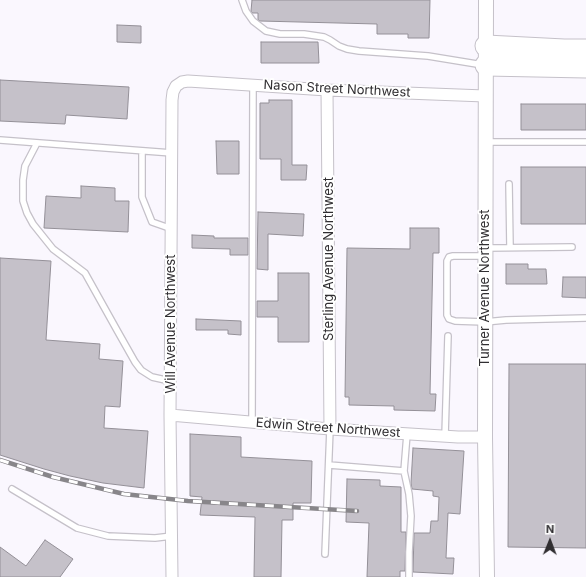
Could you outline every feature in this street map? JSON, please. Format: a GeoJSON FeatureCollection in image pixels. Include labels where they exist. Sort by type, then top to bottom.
{"type":"FeatureCollection","features":[{"type":"Feature","properties":{"kind":"highway"},"geometry":{"type":"LineString","coordinates":[[486,56],[564,50],[586,50]]}},
{"type":"Feature","properties":{"kind":"highway"},"geometry":{"type":"LineString","coordinates":[[486,56],[586,67]]}},
{"type":"Feature","properties":{"kind":"street","name":"Turner Avenue Northwest"},"geometry":{"type":"LineString","coordinates":[[486,0],[485,437],[487,577]]}},
{"type":"Feature","properties":{"kind":"street","name":"Nason Street Northwest"},"geometry":{"type":"LineString","coordinates":[[188,81],[327,90],[485,96]]}},
{"type":"Feature","properties":{"kind":"street","name":"Will Avenue Northwest"},"geometry":{"type":"LineString","coordinates":[[172,577],[170,381],[173,92],[176,86],[182,82],[188,81]]}},
{"type":"Feature","properties":{"kind":"street","name":"Sterling Avenue Northwest"},"geometry":{"type":"LineString","coordinates":[[327,90],[330,429]]}},
{"type":"Feature","properties":{"kind":"street","name":"Edwin Street Northwest"},"geometry":{"type":"LineString","coordinates":[[170,415],[330,429],[485,437]]}},
{"type":"Feature","properties":{"kind":"lane"},"geometry":{"type":"LineString","coordinates":[[242,0],[252,21],[266,31],[280,34],[304,34],[324,37],[339,46],[359,51],[428,56],[486,56]]}},
{"type":"Feature","properties":{"kind":"lane"},"geometry":{"type":"LineString","coordinates":[[252,85],[252,422]]}},
{"type":"Feature","properties":{"kind":"lane"},"geometry":{"type":"LineString","coordinates":[[0,140],[172,153]]}},
{"type":"Feature","properties":{"kind":"lane"},"geometry":{"type":"LineString","coordinates":[[486,142],[586,142]]}},
{"type":"Feature","properties":{"kind":"lane"},"geometry":{"type":"LineString","coordinates":[[37,143],[26,166],[23,180],[23,201],[33,224],[53,249],[84,273],[141,370],[152,377],[170,381]]}},
{"type":"Feature","properties":{"kind":"lane"},"geometry":{"type":"LineString","coordinates":[[142,151],[142,197],[152,222],[172,229]]}},
{"type":"Feature","properties":{"kind":"lane"},"geometry":{"type":"LineString","coordinates":[[509,184],[510,248]]}},
{"type":"Feature","properties":{"kind":"lane"},"geometry":{"type":"LineString","coordinates":[[572,247],[510,248],[450,257],[447,261],[447,315],[449,319],[455,321],[485,322],[586,318]]}},
{"type":"Feature","properties":{"kind":"lane"},"geometry":{"type":"LineString","coordinates":[[445,436],[448,336]]}},
{"type":"Feature","properties":{"kind":"lane"},"geometry":{"type":"LineString","coordinates":[[325,554],[330,429]]}},
{"type":"Feature","properties":{"kind":"lane"},"geometry":{"type":"LineString","coordinates":[[407,434],[404,471],[409,494],[411,516],[409,577]]}},
{"type":"Feature","properties":{"kind":"lane"},"geometry":{"type":"LineString","coordinates":[[329,465],[404,471]]}},
{"type":"Feature","properties":{"kind":"lane"},"geometry":{"type":"LineString","coordinates":[[12,489],[77,528],[108,536],[155,538],[172,536]]}},
{"type":"Feature","properties":{"kind":"building"},"geometry":{"type":"Polygon","coordinates":[[[252,0],[430,0],[429,38],[408,38],[408,34],[377,34],[377,24],[260,21],[258,20],[258,13],[252,13],[251,11],[252,0]]]}},
{"type":"Feature","properties":{"kind":"building"},"geometry":{"type":"Polygon","coordinates":[[[117,25],[141,26],[141,43],[117,42],[117,25]]]}},
{"type":"Feature","properties":{"kind":"building"},"geometry":{"type":"Polygon","coordinates":[[[261,42],[318,42],[319,63],[261,63],[261,42]]]}},
{"type":"Feature","properties":{"kind":"building"},"geometry":{"type":"Polygon","coordinates":[[[0,80],[129,87],[127,119],[66,115],[65,124],[0,121],[0,80]]]}},
{"type":"Feature","properties":{"kind":"building"},"geometry":{"type":"Polygon","coordinates":[[[269,100],[292,100],[292,165],[307,165],[306,180],[281,180],[281,159],[260,159],[260,103],[269,103],[269,100]]]}},
{"type":"Feature","properties":{"kind":"building"},"geometry":{"type":"Polygon","coordinates":[[[521,104],[586,104],[586,130],[521,130],[521,104]]]}},
{"type":"Feature","properties":{"kind":"building"},"geometry":{"type":"Polygon","coordinates":[[[216,141],[239,141],[239,174],[217,174],[216,141]]]}},
{"type":"Feature","properties":{"kind":"building"},"geometry":{"type":"Polygon","coordinates":[[[521,167],[586,167],[586,224],[521,224],[521,167]]]}},
{"type":"Feature","properties":{"kind":"building"},"geometry":{"type":"Polygon","coordinates":[[[81,186],[115,188],[115,201],[129,201],[128,232],[44,228],[46,196],[81,198],[81,186]]]}},
{"type":"Feature","properties":{"kind":"building"},"geometry":{"type":"Polygon","coordinates":[[[258,212],[304,214],[303,236],[268,234],[268,270],[257,269],[258,212]]]}},
{"type":"Feature","properties":{"kind":"building"},"geometry":{"type":"Polygon","coordinates":[[[410,228],[439,228],[439,253],[433,253],[430,394],[436,394],[435,411],[394,410],[394,406],[349,405],[349,397],[345,397],[347,248],[410,249],[410,228]]]}},
{"type":"Feature","properties":{"kind":"building"},"geometry":{"type":"Polygon","coordinates":[[[192,235],[214,236],[214,238],[248,238],[248,255],[230,255],[230,249],[192,248],[192,235]]]}},
{"type":"Feature","properties":{"kind":"building"},"geometry":{"type":"Polygon","coordinates":[[[0,258],[51,261],[46,340],[100,344],[99,359],[123,361],[120,407],[105,406],[104,428],[148,431],[144,488],[103,483],[70,476],[0,455],[0,258]]]}},
{"type":"Feature","properties":{"kind":"building"},"geometry":{"type":"Polygon","coordinates":[[[506,264],[528,264],[528,269],[546,269],[547,284],[506,284],[506,264]]]}},
{"type":"Feature","properties":{"kind":"building"},"geometry":{"type":"Polygon","coordinates":[[[278,273],[309,273],[309,342],[278,342],[278,317],[257,317],[257,301],[278,301],[278,273]]]}},
{"type":"Feature","properties":{"kind":"building"},"geometry":{"type":"Polygon","coordinates":[[[563,277],[586,277],[586,298],[562,297],[563,277]]]}},
{"type":"Feature","properties":{"kind":"building"},"geometry":{"type":"Polygon","coordinates":[[[196,319],[241,321],[241,335],[228,334],[228,330],[196,330],[196,319]]]}},
{"type":"Feature","properties":{"kind":"building"},"geometry":{"type":"Polygon","coordinates":[[[509,364],[586,364],[586,548],[508,547],[509,364]]]}},
{"type":"Feature","properties":{"kind":"building"},"geometry":{"type":"Polygon","coordinates":[[[190,434],[241,437],[241,457],[312,461],[311,503],[293,503],[293,520],[282,520],[281,577],[254,577],[255,517],[200,515],[202,497],[190,496],[190,434]]]}},
{"type":"Feature","properties":{"kind":"building"},"geometry":{"type":"Polygon","coordinates":[[[413,448],[464,451],[460,514],[448,513],[446,558],[454,558],[453,574],[413,572],[414,533],[430,533],[431,521],[438,521],[439,497],[433,496],[433,491],[412,489],[413,448]]]}},
{"type":"Feature","properties":{"kind":"building"},"geometry":{"type":"Polygon","coordinates":[[[347,479],[380,480],[380,486],[401,487],[401,532],[406,532],[405,571],[400,571],[400,577],[367,577],[369,523],[346,522],[347,479]]]}},
{"type":"Feature","properties":{"kind":"building"},"geometry":{"type":"Polygon","coordinates":[[[45,540],[73,559],[60,577],[0,577],[0,547],[26,566],[45,540]]]}},
{"type":"Feature","properties":{"kind":"railway"},"geometry":{"type":"LineString","coordinates":[[0,460],[53,477],[124,494],[188,501],[357,511]]}}]}
